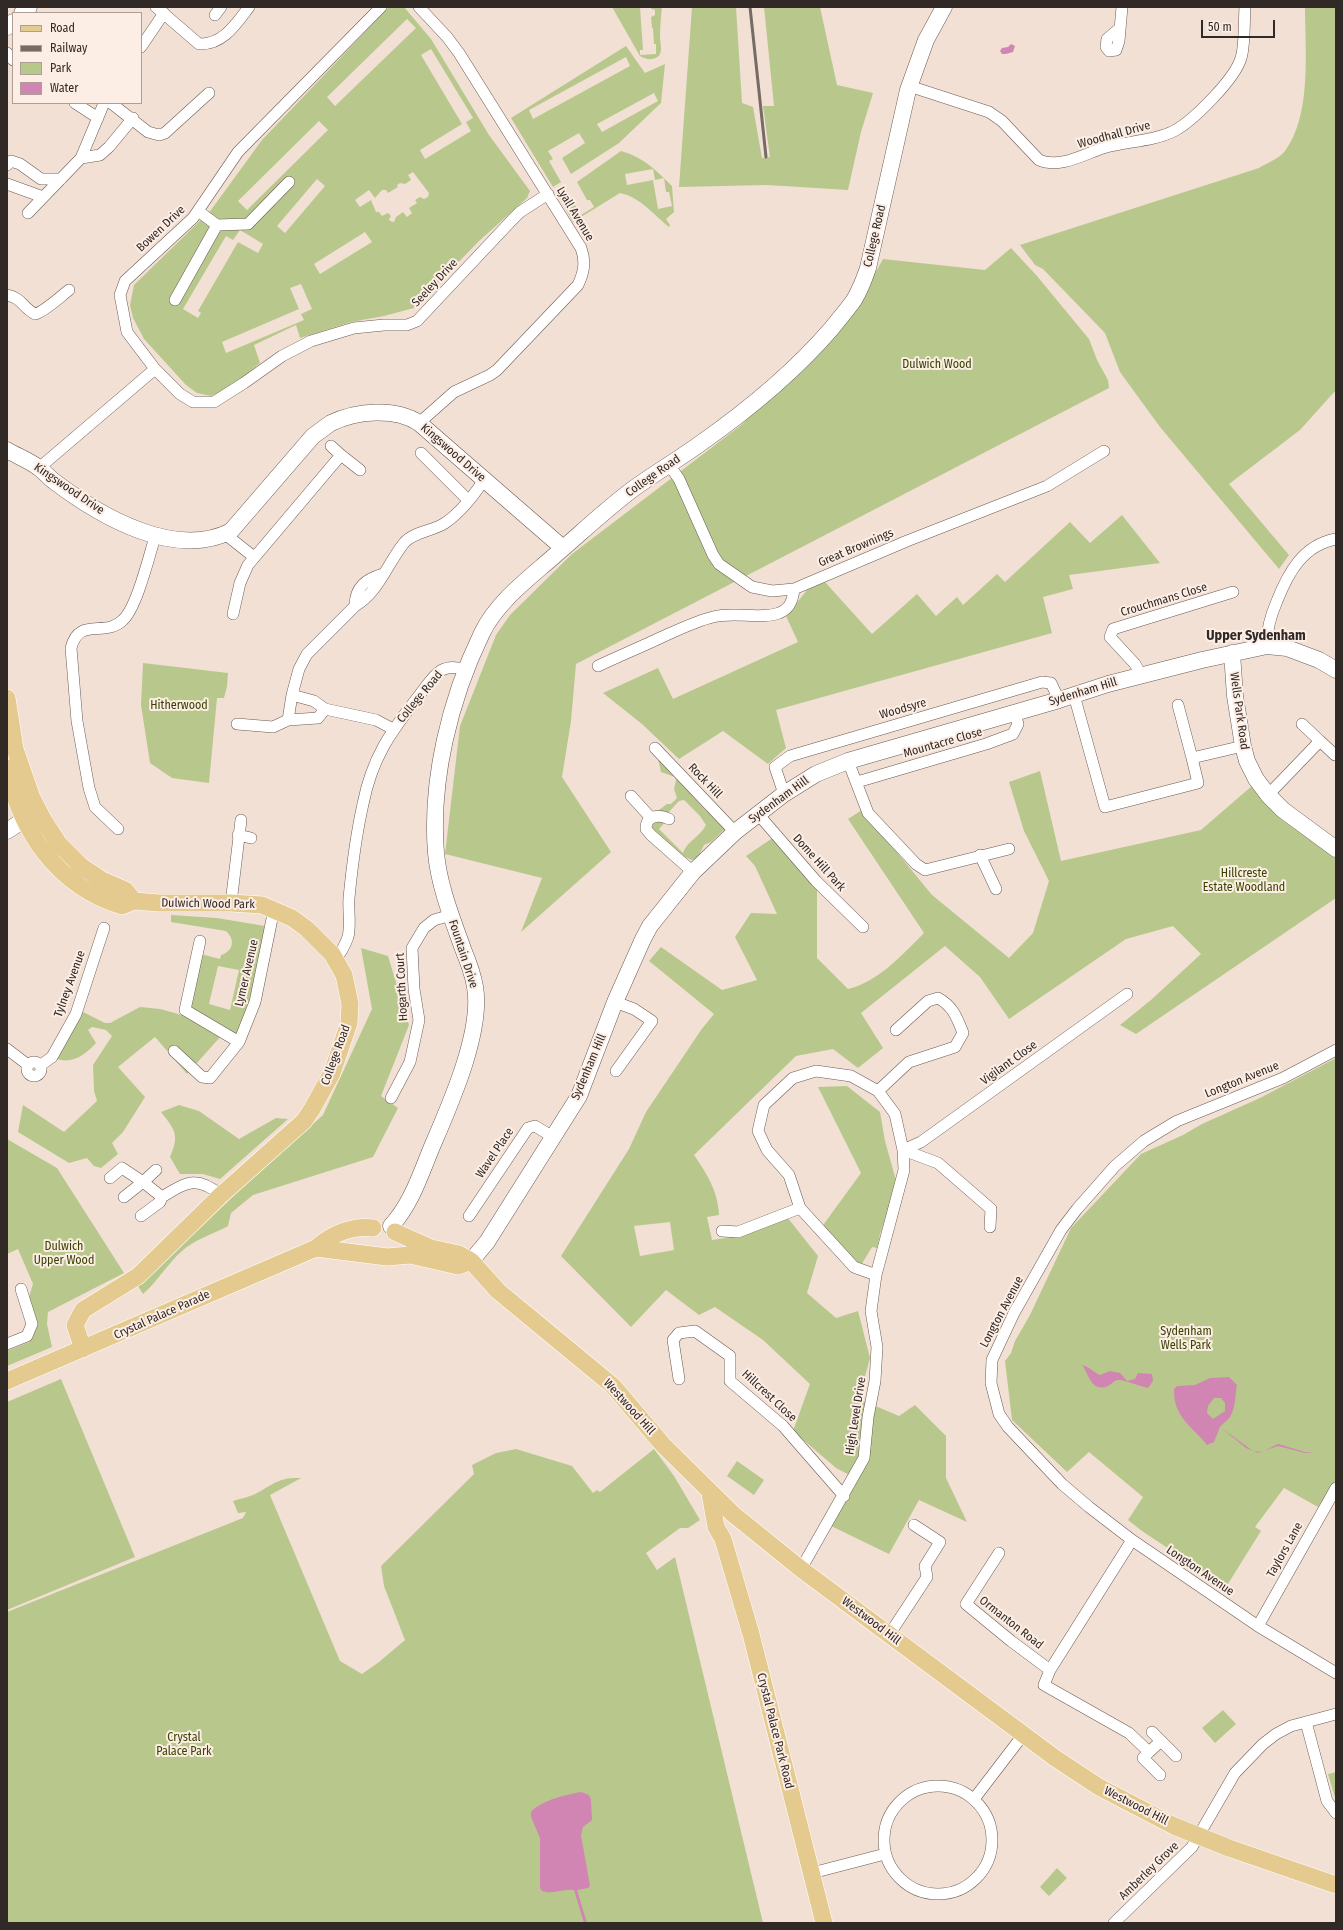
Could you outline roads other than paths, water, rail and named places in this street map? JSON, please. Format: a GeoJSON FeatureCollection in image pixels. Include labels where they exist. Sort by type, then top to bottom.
{"type":"FeatureCollection","features":[{"type":"Feature","properties":{"kind":"main road","name":"Dulwich Wood Park"},"geometry":{"type":"LineString","coordinates":[[7,698],[15,749],[26,782],[31,815]]}},
{"type":"Feature","properties":{"kind":"main road","name":"Dulwich Wood Park"},"geometry":{"type":"LineString","coordinates":[[7,768],[31,815],[75,860],[102,880],[125,890],[134,901],[177,904],[231,903],[262,905],[292,918],[307,929],[336,958]]}},
{"type":"Feature","properties":{"kind":"main road","name":"College Road"},"geometry":{"type":"LineString","coordinates":[[83,1349],[76,1325],[82,1310],[138,1276],[221,1196],[301,1125],[312,1109],[332,1073],[350,1017],[350,1004],[344,976],[336,958]]}},
{"type":"Feature","properties":{"kind":"main road","name":"Crystal Palace Parade"},"geometry":{"type":"LineString","coordinates":[[323,1249],[329,1236],[367,1227],[384,1238]]}},
{"type":"Feature","properties":{"kind":"main road","name":"Crystal Palace Parade"},"geometry":{"type":"LineString","coordinates":[[7,1381],[323,1249],[384,1238]]}},
{"type":"Feature","properties":{"kind":"main road"},"geometry":{"type":"LineString","coordinates":[[384,1238],[410,1255],[458,1266],[471,1261]]}},
{"type":"Feature","properties":{"kind":"main road","name":"Westwood Hill"},"geometry":{"type":"LineString","coordinates":[[384,1238],[459,1254],[471,1261],[498,1291],[613,1386],[663,1445],[733,1514],[801,1569],[889,1635],[1023,1735],[1099,1788],[1174,1826],[1229,1848],[1336,1885]]}},
{"type":"Feature","properties":{"kind":"main road"},"geometry":{"type":"LineString","coordinates":[[696,1479],[708,1515],[719,1533],[733,1514]]}},
{"type":"Feature","properties":{"kind":"main road","name":"Crystal Palace Park Road"},"geometry":{"type":"LineString","coordinates":[[710,1493],[719,1533],[751,1634],[824,1923]]}},
{"type":"Feature","properties":{"kind":"street"},"geometry":{"type":"LineString","coordinates":[[142,45],[160,10],[199,44],[205,44],[229,34],[249,7]]}},
{"type":"Feature","properties":{"kind":"street","name":"Bowen Drive"},"geometry":{"type":"LineString","coordinates":[[156,369],[127,332],[120,295],[125,281],[193,218],[238,152],[381,7]]}},
{"type":"Feature","properties":{"kind":"street","name":"Lyall Avenue"},"geometry":{"type":"LineString","coordinates":[[418,7],[443,32],[459,53],[548,194],[585,257],[583,275],[578,285],[497,370],[490,375],[454,392],[419,423]]}},
{"type":"Feature","properties":{"kind":"street","name":"College Road"},"geometry":{"type":"LineString","coordinates":[[336,958],[341,952],[348,937],[349,898],[363,803],[378,755],[393,729],[439,670],[454,666],[467,670],[482,633],[490,620],[520,586],[635,488],[737,416],[788,372],[812,350],[852,302],[861,288],[868,268],[910,86],[923,47],[944,7]]}},
{"type":"Feature","properties":{"kind":"street"},"geometry":{"type":"LineString","coordinates":[[1120,28],[1122,7]]}},
{"type":"Feature","properties":{"kind":"street","name":"Woodhall Drive"},"geometry":{"type":"LineString","coordinates":[[910,86],[989,112],[1002,121],[1040,160],[1046,163],[1063,162],[1104,148],[1151,139],[1175,131],[1197,113],[1219,91],[1235,71],[1242,58],[1245,7]]}},
{"type":"Feature","properties":{"kind":"street"},"geometry":{"type":"LineString","coordinates":[[112,104],[133,118],[148,132],[160,135],[165,133],[209,92]]}},
{"type":"Feature","properties":{"kind":"street"},"geometry":{"type":"LineString","coordinates":[[77,104],[98,118]]}},
{"type":"Feature","properties":{"kind":"street"},"geometry":{"type":"LineString","coordinates":[[28,214],[81,158],[104,104]]}},
{"type":"Feature","properties":{"kind":"street"},"geometry":{"type":"LineString","coordinates":[[81,158],[100,155],[133,118]]}},
{"type":"Feature","properties":{"kind":"street"},"geometry":{"type":"LineString","coordinates":[[7,165],[11,161],[20,164],[41,179],[61,179]]}},
{"type":"Feature","properties":{"kind":"street"},"geometry":{"type":"LineString","coordinates":[[198,210],[217,225],[248,224],[289,182]]}},
{"type":"Feature","properties":{"kind":"street"},"geometry":{"type":"LineString","coordinates":[[7,184],[43,197]]}},
{"type":"Feature","properties":{"kind":"street","name":"Seeley Drive"},"geometry":{"type":"LineString","coordinates":[[156,369],[180,394],[193,402],[214,402],[244,384],[282,356],[311,341],[354,328],[384,324],[400,325],[417,321],[520,212],[548,194]]}},
{"type":"Feature","properties":{"kind":"street"},"geometry":{"type":"LineString","coordinates":[[175,300],[217,225]]}},
{"type":"Feature","properties":{"kind":"street"},"geometry":{"type":"LineString","coordinates":[[7,295],[20,300],[28,311],[35,314],[41,312],[53,301],[69,290]]}},
{"type":"Feature","properties":{"kind":"street"},"geometry":{"type":"LineString","coordinates":[[39,468],[156,369]]}},
{"type":"Feature","properties":{"kind":"street","name":"Kingswood Drive"},"geometry":{"type":"LineString","coordinates":[[7,450],[39,468],[54,482],[92,506],[155,537],[197,540],[225,534],[236,526],[313,436],[331,423],[355,416],[379,412],[410,418],[419,423],[563,548]]}},
{"type":"Feature","properties":{"kind":"street"},"geometry":{"type":"LineString","coordinates":[[330,446],[360,470]]}},
{"type":"Feature","properties":{"kind":"street","name":"Great Brownings"},"geometry":{"type":"LineString","coordinates":[[669,465],[679,480],[712,555],[719,564],[752,586],[772,591],[794,589],[907,541],[1047,486],[1104,452]]}},
{"type":"Feature","properties":{"kind":"street"},"geometry":{"type":"LineString","coordinates":[[421,453],[468,500]]}},
{"type":"Feature","properties":{"kind":"street"},"geometry":{"type":"LineString","coordinates":[[233,614],[244,574],[254,557],[341,454]]}},
{"type":"Feature","properties":{"kind":"street"},"geometry":{"type":"LineString","coordinates":[[288,720],[292,695],[299,669],[307,654],[355,606],[364,601],[376,587],[404,543],[411,537],[431,531],[446,523],[468,500],[484,480]]}},
{"type":"Feature","properties":{"kind":"street"},"geometry":{"type":"LineString","coordinates":[[225,534],[254,557]]}},
{"type":"Feature","properties":{"kind":"street"},"geometry":{"type":"LineString","coordinates":[[118,829],[95,807],[89,788],[77,721],[71,648],[73,640],[79,632],[84,629],[110,627],[124,620],[132,607],[155,537]]}},
{"type":"Feature","properties":{"kind":"street"},"geometry":{"type":"LineString","coordinates":[[1267,646],[1273,610],[1289,572],[1306,553],[1318,545],[1336,539]]}},
{"type":"Feature","properties":{"kind":"street"},"geometry":{"type":"LineString","coordinates":[[598,666],[676,631],[713,617],[730,614],[770,616],[780,613],[789,607],[793,599],[794,589]]}},
{"type":"Feature","properties":{"kind":"street","name":"Crouchmans Close"},"geometry":{"type":"LineString","coordinates":[[1141,675],[1135,664],[1115,645],[1110,637],[1114,629],[1233,592]]}},
{"type":"Feature","properties":{"kind":"street","name":"Sydenham Hill"},"geometry":{"type":"LineString","coordinates":[[471,1261],[487,1242],[579,1096],[616,1002],[646,932],[693,872],[736,832],[784,794],[816,774],[848,761],[1067,698],[1141,675],[1232,653],[1267,646],[1287,648],[1319,660],[1336,670]]}},
{"type":"Feature","properties":{"kind":"street","name":"Wells Park Road"},"geometry":{"type":"LineString","coordinates":[[1232,653],[1235,696],[1243,746],[1250,767],[1268,795],[1283,810],[1336,849]]}},
{"type":"Feature","properties":{"kind":"street","name":"Fountain Drive"},"geometry":{"type":"LineString","coordinates":[[384,1238],[410,1199],[451,1101],[467,1058],[474,1020],[476,990],[441,884],[436,855],[435,824],[440,762],[450,722],[467,670]]}},
{"type":"Feature","properties":{"kind":"street","name":"Woodsyre"},"geometry":{"type":"LineString","coordinates":[[784,794],[775,767],[790,756],[1042,682],[1051,683],[1067,698]]}},
{"type":"Feature","properties":{"kind":"street"},"geometry":{"type":"LineString","coordinates":[[292,695],[314,701],[325,709],[376,720],[393,729]]}},
{"type":"Feature","properties":{"kind":"street"},"geometry":{"type":"LineString","coordinates":[[1067,698],[1105,808],[1198,783],[1178,705]]}},
{"type":"Feature","properties":{"kind":"street"},"geometry":{"type":"LineString","coordinates":[[237,724],[272,727],[288,720],[318,718],[325,709]]}},
{"type":"Feature","properties":{"kind":"street","name":"Mountacre Close"},"geometry":{"type":"LineString","coordinates":[[857,782],[986,744],[1013,734],[1018,724],[1014,712]]}},
{"type":"Feature","properties":{"kind":"street"},"geometry":{"type":"LineString","coordinates":[[1302,724],[1335,755]]}},
{"type":"Feature","properties":{"kind":"street"},"geometry":{"type":"LineString","coordinates":[[1268,795],[1320,741]]}},
{"type":"Feature","properties":{"kind":"street"},"geometry":{"type":"LineString","coordinates":[[1192,758],[1243,746]]}},
{"type":"Feature","properties":{"kind":"street","name":"Rock Hill"},"geometry":{"type":"LineString","coordinates":[[655,748],[736,832]]}},
{"type":"Feature","properties":{"kind":"street"},"geometry":{"type":"LineString","coordinates":[[848,761],[868,813],[916,864],[925,870],[980,855],[1010,849]]}},
{"type":"Feature","properties":{"kind":"street"},"geometry":{"type":"LineString","coordinates":[[631,796],[651,818]]}},
{"type":"Feature","properties":{"kind":"street","name":"Dome Hill Park"},"geometry":{"type":"LineString","coordinates":[[758,814],[816,881],[863,927]]}},
{"type":"Feature","properties":{"kind":"street"},"geometry":{"type":"LineString","coordinates":[[7,831],[31,815]]}},
{"type":"Feature","properties":{"kind":"street"},"geometry":{"type":"LineString","coordinates":[[669,818],[659,815],[651,818],[646,825],[648,832],[693,872]]}},
{"type":"Feature","properties":{"kind":"street"},"geometry":{"type":"LineString","coordinates":[[231,903],[241,820]]}},
{"type":"Feature","properties":{"kind":"street"},"geometry":{"type":"LineString","coordinates":[[238,835],[251,838]]}},
{"type":"Feature","properties":{"kind":"street"},"geometry":{"type":"LineString","coordinates":[[980,855],[996,890]]}},
{"type":"Feature","properties":{"kind":"street","name":"Lymer Avenue"},"geometry":{"type":"LineString","coordinates":[[174,1051],[202,1077],[210,1078],[239,1042],[255,1002],[274,909]]}},
{"type":"Feature","properties":{"kind":"street","name":"Hogarth Court"},"geometry":{"type":"LineString","coordinates":[[391,1098],[410,1062],[419,1020],[414,989],[412,948],[424,928],[434,920],[451,915]]}},
{"type":"Feature","properties":{"kind":"street","name":"Tylney Avenue"},"geometry":{"type":"LineString","coordinates":[[7,1049],[28,1065],[28,1073],[36,1076],[40,1073],[41,1065],[52,1057],[76,1014],[104,928]]}},
{"type":"Feature","properties":{"kind":"street"},"geometry":{"type":"LineString","coordinates":[[200,941],[185,1010],[239,1042]]}},
{"type":"Feature","properties":{"kind":"street","name":"Vigilant Close"},"geometry":{"type":"LineString","coordinates":[[904,1150],[921,1142],[1127,994]]}},
{"type":"Feature","properties":{"kind":"street"},"geometry":{"type":"LineString","coordinates":[[878,1091],[908,1062],[955,1047],[963,1033],[956,1015],[946,1003],[938,998],[928,1001],[896,1030]]}},
{"type":"Feature","properties":{"kind":"street"},"geometry":{"type":"LineString","coordinates":[[616,1002],[634,1009],[652,1021],[616,1071]]}},
{"type":"Feature","properties":{"kind":"street","name":"Longton Avenue"},"geometry":{"type":"LineString","coordinates":[[1336,1050],[1283,1078],[1177,1121],[1144,1141],[1125,1158],[1077,1209],[1061,1230],[1014,1312],[996,1349],[992,1360],[991,1383],[999,1414],[1008,1427],[1062,1484],[1132,1540],[1258,1626],[1336,1673]]}},
{"type":"Feature","properties":{"kind":"street","name":"High Level Drive"},"geometry":{"type":"LineString","coordinates":[[801,1569],[844,1496],[864,1458],[868,1417],[875,1382],[877,1347],[871,1311],[876,1275],[904,1170],[904,1150],[895,1114],[878,1091],[851,1076],[816,1071],[793,1078],[764,1105],[758,1131],[767,1150],[789,1175],[800,1208],[854,1267],[876,1275]]}},
{"type":"Feature","properties":{"kind":"street","name":"Wavel Place"},"geometry":{"type":"LineString","coordinates":[[468,1216],[528,1128],[535,1126],[553,1137]]}},
{"type":"Feature","properties":{"kind":"street"},"geometry":{"type":"LineString","coordinates":[[904,1150],[938,1163],[991,1209],[990,1227]]}},
{"type":"Feature","properties":{"kind":"street"},"geometry":{"type":"LineString","coordinates":[[110,1178],[122,1168],[162,1197]]}},
{"type":"Feature","properties":{"kind":"street"},"geometry":{"type":"LineString","coordinates":[[124,1197],[156,1170]]}},
{"type":"Feature","properties":{"kind":"street"},"geometry":{"type":"LineString","coordinates":[[141,1216],[160,1202],[162,1197],[182,1185],[193,1182],[210,1186],[221,1196]]}},
{"type":"Feature","properties":{"kind":"street"},"geometry":{"type":"LineString","coordinates":[[722,1231],[738,1232],[800,1208]]}},
{"type":"Feature","properties":{"kind":"street"},"geometry":{"type":"LineString","coordinates":[[7,1344],[27,1336],[32,1324],[21,1289]]}},
{"type":"Feature","properties":{"kind":"street","name":"Hillcrest Close"},"geometry":{"type":"LineString","coordinates":[[679,1379],[673,1340],[679,1333],[695,1331],[730,1356],[730,1381],[783,1426],[844,1496]]}},
{"type":"Feature","properties":{"kind":"street","name":"Taylors Lane"},"geometry":{"type":"LineString","coordinates":[[1258,1626],[1336,1488]]}},
{"type":"Feature","properties":{"kind":"street"},"geometry":{"type":"LineString","coordinates":[[889,1635],[927,1578],[925,1566],[940,1542],[914,1525]]}},
{"type":"Feature","properties":{"kind":"street"},"geometry":{"type":"LineString","coordinates":[[1132,1540],[1050,1670],[1044,1685],[1129,1733],[1149,1752]]}},
{"type":"Feature","properties":{"kind":"street","name":"Ormanton Road"},"geometry":{"type":"LineString","coordinates":[[999,1553],[966,1604],[1010,1641],[1050,1670]]}},
{"type":"Feature","properties":{"kind":"street","name":"Amberley Grove"},"geometry":{"type":"LineString","coordinates":[[1114,1923],[1192,1847],[1235,1773],[1246,1761],[1276,1734],[1291,1726],[1336,1714]]}},
{"type":"Feature","properties":{"kind":"street"},"geometry":{"type":"LineString","coordinates":[[1306,1722],[1327,1801],[1336,1813]]}},
{"type":"Feature","properties":{"kind":"street"},"geometry":{"type":"LineString","coordinates":[[1152,1732],[1176,1756]]}},
{"type":"Feature","properties":{"kind":"street"},"geometry":{"type":"LineString","coordinates":[[974,1799],[1023,1735]]}},
{"type":"Feature","properties":{"kind":"street"},"geometry":{"type":"LineString","coordinates":[[1160,1775],[1143,1758],[1161,1741]]}},
{"type":"Feature","properties":{"kind":"street"},"geometry":{"type":"LineString","coordinates":[[945,1786],[963,1792],[974,1799],[985,1813],[992,1831],[992,1845],[989,1859],[984,1870],[976,1880],[963,1889],[941,1895],[928,1894],[915,1890],[897,1877],[885,1854],[884,1835],[886,1823],[895,1807],[905,1797],[916,1790],[945,1786]]}},
{"type":"Feature","properties":{"kind":"street"},"geometry":{"type":"LineString","coordinates":[[812,1873],[885,1854]]}},
{"type":"Feature","properties":{"kind":"water"},"geometry":{"type":"Polygon","coordinates":[[[1011,44],[1015,46],[1013,52],[1002,54],[1000,51],[1002,48],[1008,47],[1011,44]]]}},
{"type":"Feature","properties":{"kind":"water"},"geometry":{"type":"Polygon","coordinates":[[[1082,1365],[1100,1375],[1110,1371],[1120,1373],[1127,1381],[1135,1379],[1138,1373],[1152,1374],[1153,1381],[1148,1388],[1119,1380],[1114,1381],[1108,1386],[1098,1387],[1091,1382],[1082,1365]]]}},
{"type":"Feature","properties":{"kind":"water"},"geometry":{"type":"Polygon","coordinates":[[[1229,1377],[1237,1385],[1235,1404],[1230,1417],[1220,1427],[1214,1442],[1207,1445],[1180,1414],[1175,1399],[1174,1389],[1177,1386],[1195,1385],[1210,1378],[1229,1377]],[[1214,1398],[1208,1406],[1207,1413],[1213,1419],[1225,1411],[1225,1403],[1221,1398],[1214,1398]]]}},
{"type":"Feature","properties":{"kind":"water"},"geometry":{"type":"Polygon","coordinates":[[[1220,1427],[1253,1451],[1246,1448],[1220,1427]]]}},
{"type":"Feature","properties":{"kind":"water"},"geometry":{"type":"Polygon","coordinates":[[[1278,1444],[1305,1452],[1314,1452],[1305,1453],[1278,1446],[1265,1451],[1278,1444]]]}},
{"type":"Feature","properties":{"kind":"water"},"geometry":{"type":"Polygon","coordinates":[[[581,1792],[589,1795],[591,1800],[592,1820],[583,1827],[581,1835],[590,1886],[588,1888],[577,1890],[587,1923],[584,1923],[574,1890],[546,1892],[542,1891],[540,1888],[540,1838],[531,1817],[531,1812],[547,1801],[561,1796],[581,1792]]]}},
{"type":"Feature","properties":{"kind":"railway"},"geometry":{"type":"LineString","coordinates":[[750,7],[766,157]]}},
{"type":"Feature","properties":{"kind":"district","name":"Upper Sydenham"},"geometry":{"type":"Point","coordinates":[1256,636]}},
{"type":"Feature","properties":{"kind":"park label","name":"Dulwich Wood"},"geometry":{"type":"Point","coordinates":[937,365]}},
{"type":"Feature","properties":{"kind":"park label","name":"Hitherwood"},"geometry":{"type":"Point","coordinates":[179,706]}},
{"type":"Feature","properties":{"kind":"park label","name":"Hillcreste Estate Woodland"},"geometry":{"type":"Point","coordinates":[1244,881]}},
{"type":"Feature","properties":{"kind":"park label","name":"Dulwich Upper Wood"},"geometry":{"type":"Point","coordinates":[64,1254]}},
{"type":"Feature","properties":{"kind":"park label","name":"Sydenham Wells Park"},"geometry":{"type":"Point","coordinates":[1186,1339]}},
{"type":"Feature","properties":{"kind":"park label","name":"Crystal Palace Park"},"geometry":{"type":"Point","coordinates":[184,1745]}}]}
